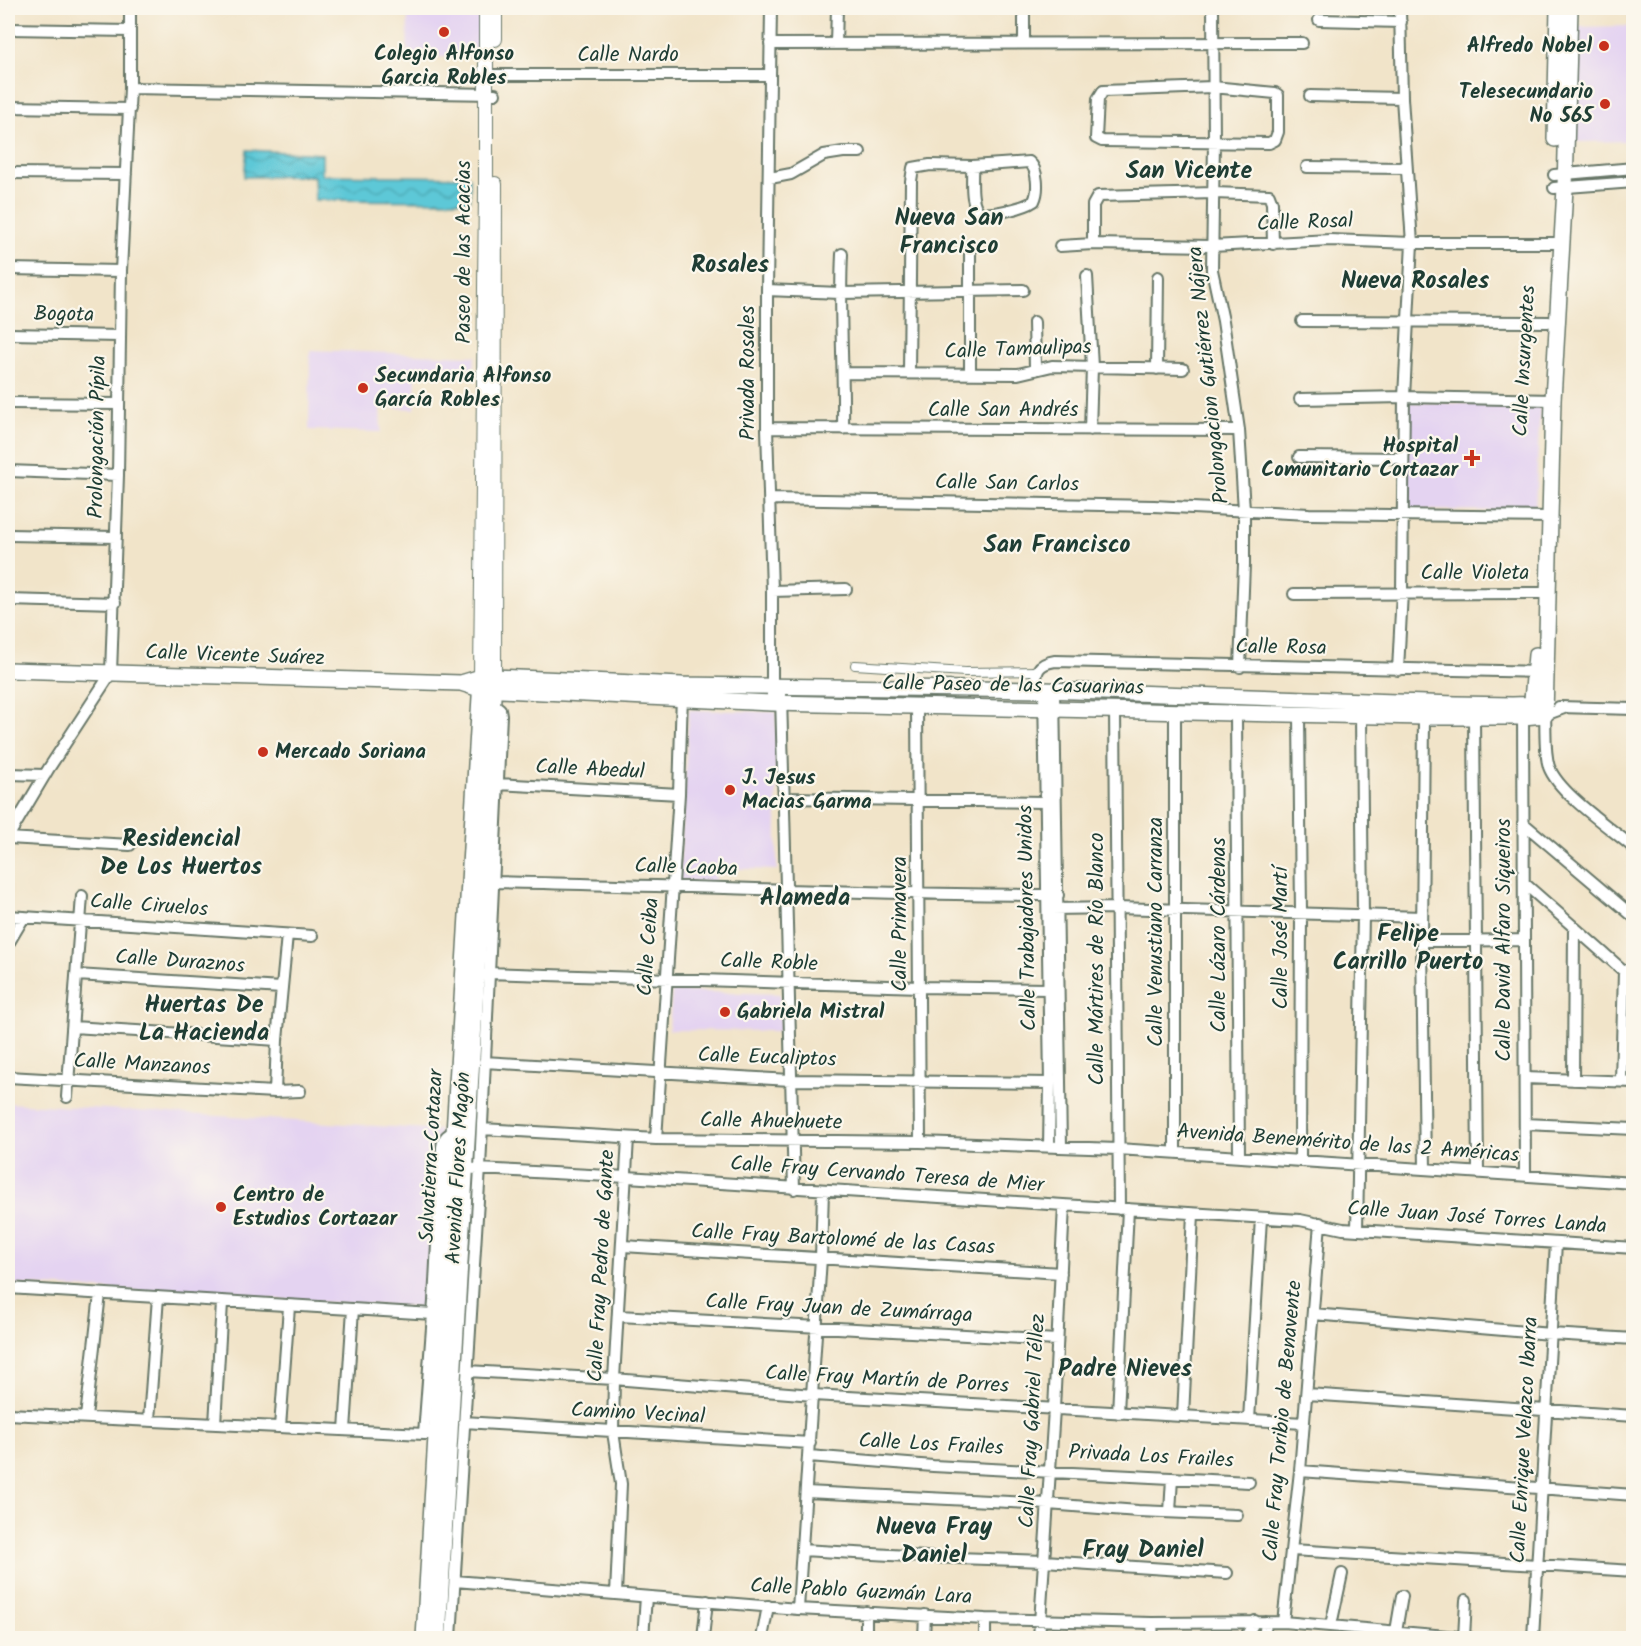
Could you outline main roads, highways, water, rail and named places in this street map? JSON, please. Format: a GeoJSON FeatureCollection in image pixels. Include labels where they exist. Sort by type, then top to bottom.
{"type":"FeatureCollection","features":[{"type":"Feature","properties":{"kind":"main road","name":"Calle Insurgentes"},"geometry":{"type":"LineString","coordinates":[[1558,8],[1559,181]]}},
{"type":"Feature","properties":{"kind":"main road","name":"Calle Insurgentes"},"geometry":{"type":"LineString","coordinates":[[1533,710],[1541,672],[1549,400],[1570,8]]}},
{"type":"Feature","properties":{"kind":"main road","name":"Calle Insurgentes"},"geometry":{"type":"LineString","coordinates":[[1549,400],[1548,322],[1557,243]]}},
{"type":"Feature","properties":{"kind":"main road","name":"Calle Vicente Suárez"},"geometry":{"type":"LineString","coordinates":[[8,670],[461,683],[488,687]]}},
{"type":"Feature","properties":{"kind":"main road","name":"Calle Paseo de las Casuarinas"},"geometry":{"type":"LineString","coordinates":[[776,695],[1041,683],[1533,710]]}},
{"type":"Feature","properties":{"kind":"main road","name":"Calle Paseo de las Casuarinas"},"geometry":{"type":"LineString","coordinates":[[488,687],[776,695],[917,705],[1236,714],[1474,718],[1533,710]]}},
{"type":"Feature","properties":{"kind":"main road","name":"Salvatierra-Cortazar"},"geometry":{"type":"LineString","coordinates":[[438,1638],[466,1168],[488,687]]}},
{"type":"Feature","properties":{"kind":"main road","name":"Salvatierra-Cortazar"},"geometry":{"type":"LineString","coordinates":[[424,1638],[430,1434],[439,1301],[466,1168]]}},
{"type":"Feature","properties":{"kind":"water"},"geometry":{"type":"Polygon","coordinates":[[[247,150],[322,154],[322,175],[470,177],[470,201],[315,200],[314,176],[244,177],[247,150]]]}},
{"type":"Feature","properties":{"kind":"place","name":"Colegio Alfonso Garcia Robles"},"geometry":{"type":"Point","coordinates":[444,32]}},
{"type":"Feature","properties":{"kind":"place","name":"Alfredo Nobel"},"geometry":{"type":"Point","coordinates":[1604,46]}},
{"type":"Feature","properties":{"kind":"place","name":"Telesecundario No 565"},"geometry":{"type":"Point","coordinates":[1605,104]}},
{"type":"Feature","properties":{"kind":"place","name":"Secundaria Alfonso García Robles"},"geometry":{"type":"Point","coordinates":[363,388]}},
{"type":"Feature","properties":{"kind":"place","name":"Hospital Comunitario Cortazar"},"geometry":{"type":"Point","coordinates":[1472,458]}},
{"type":"Feature","properties":{"kind":"place","name":"Mercado Soriana"},"geometry":{"type":"Point","coordinates":[263,752]}},
{"type":"Feature","properties":{"kind":"place","name":"J. Jesus Macias Garma"},"geometry":{"type":"Point","coordinates":[730,790]}},
{"type":"Feature","properties":{"kind":"place","name":"Gabriela Mistral"},"geometry":{"type":"Point","coordinates":[725,1012]}},
{"type":"Feature","properties":{"kind":"place","name":"Centro de Estudios Cortazar"},"geometry":{"type":"Point","coordinates":[221,1207]}},
{"type":"Feature","properties":{"kind":"district","name":"San Vicente"},"geometry":{"type":"Point","coordinates":[1189,171]}},
{"type":"Feature","properties":{"kind":"district","name":"Nueva San Francisco"},"geometry":{"type":"Point","coordinates":[949,232]}},
{"type":"Feature","properties":{"kind":"district","name":"Rosales"},"geometry":{"type":"Point","coordinates":[730,265]}},
{"type":"Feature","properties":{"kind":"district","name":"Nueva Rosales"},"geometry":{"type":"Point","coordinates":[1415,281]}},
{"type":"Feature","properties":{"kind":"district","name":"San Francisco"},"geometry":{"type":"Point","coordinates":[1057,545]}},
{"type":"Feature","properties":{"kind":"district","name":"Residencial De Los Huertos"},"geometry":{"type":"Point","coordinates":[181,853]}},
{"type":"Feature","properties":{"kind":"district","name":"Alameda"},"geometry":{"type":"Point","coordinates":[805,898]}},
{"type":"Feature","properties":{"kind":"district","name":"Felipe Carrillo Puerto"},"geometry":{"type":"Point","coordinates":[1408,948]}},
{"type":"Feature","properties":{"kind":"district","name":"Huertas De La Hacienda"},"geometry":{"type":"Point","coordinates":[204,1019]}},
{"type":"Feature","properties":{"kind":"district","name":"Padre Nieves"},"geometry":{"type":"Point","coordinates":[1125,1369]}},
{"type":"Feature","properties":{"kind":"district","name":"Nueva Fray Daniel"},"geometry":{"type":"Point","coordinates":[934,1541]}},
{"type":"Feature","properties":{"kind":"district","name":"Fray Daniel"},"geometry":{"type":"Point","coordinates":[1143,1550]}}]}
